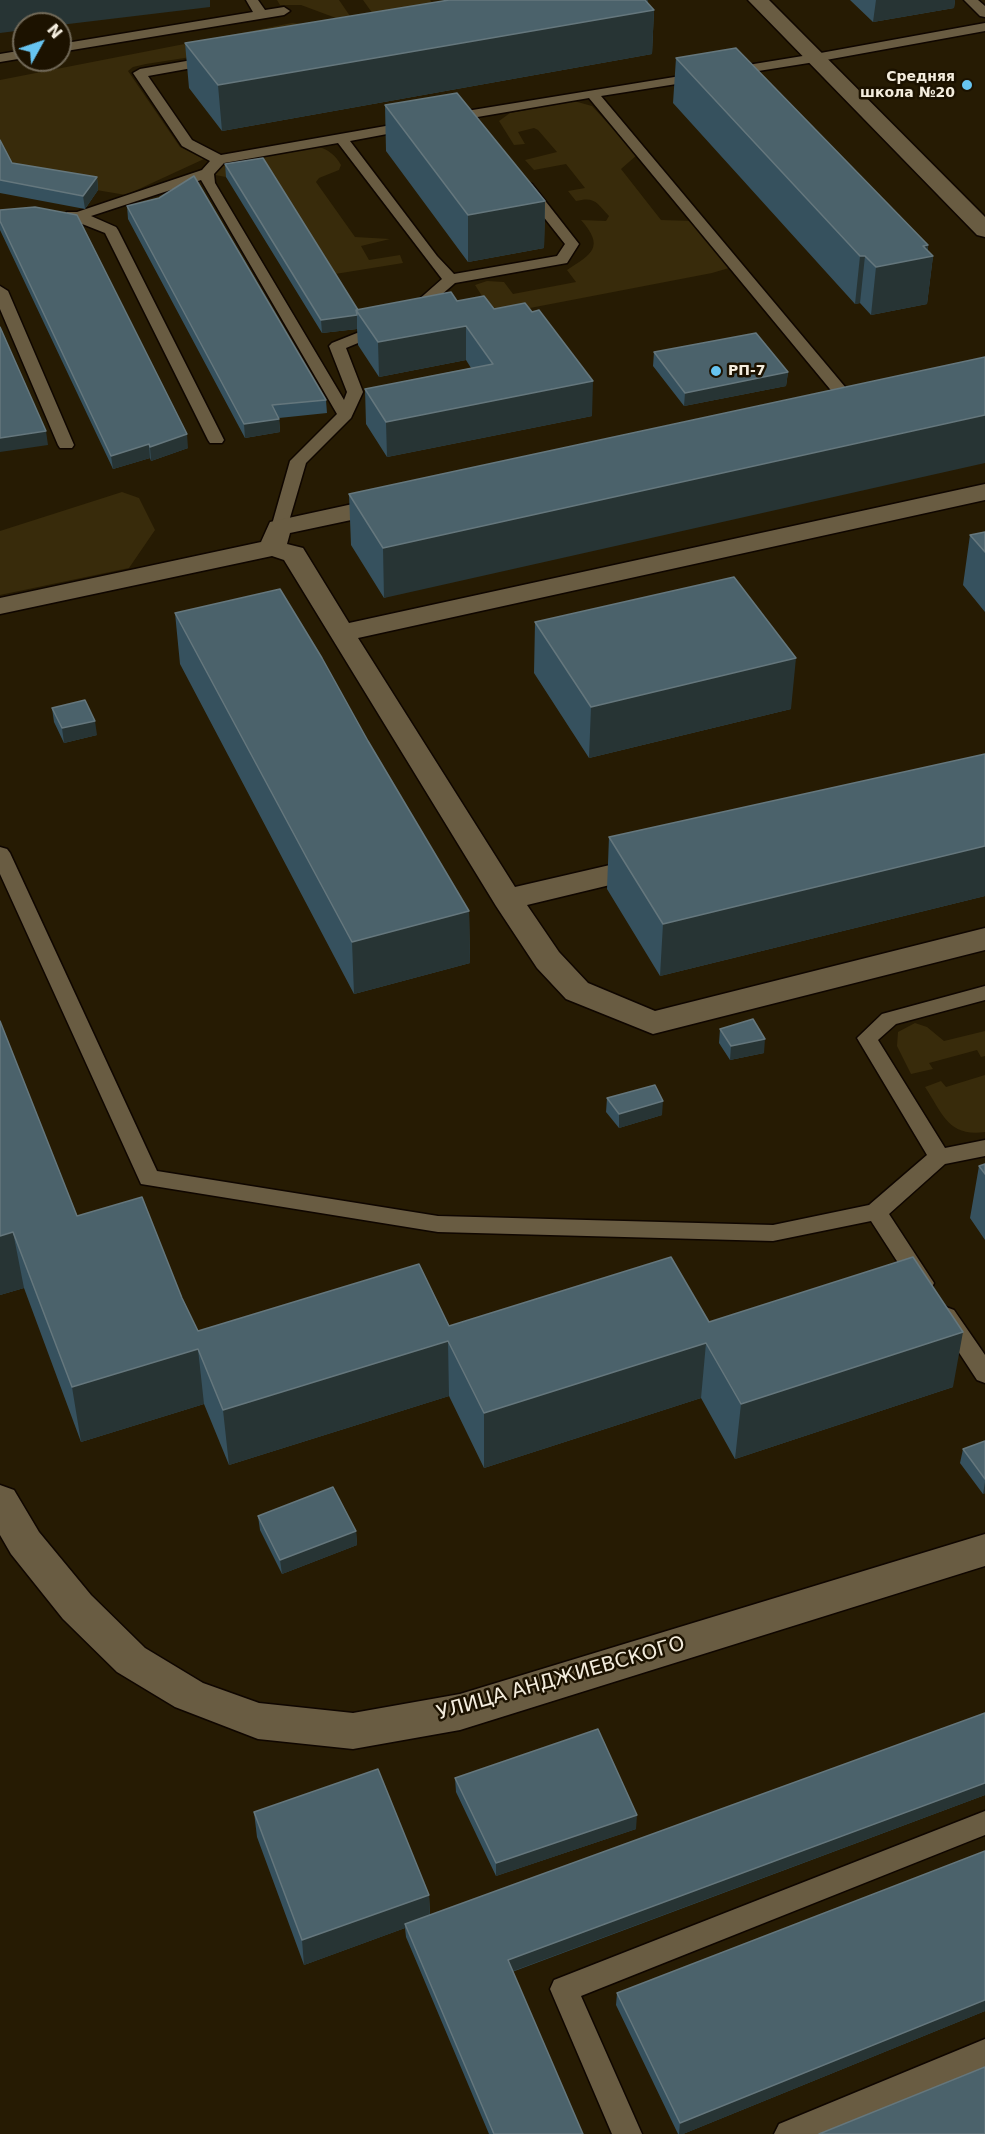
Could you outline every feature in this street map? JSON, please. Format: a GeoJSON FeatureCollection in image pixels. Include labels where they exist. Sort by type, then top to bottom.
{"type":"FeatureCollection","features":[{"type":"Feature","properties":{"kind":"street"},"geometry":{"type":"LineString","coordinates":[[758,0],[985,230]]}},
{"type":"Feature","properties":{"kind":"street"},"geometry":{"type":"LineString","coordinates":[[341,633],[985,492]]}},
{"type":"Feature","properties":{"kind":"street"},"geometry":{"type":"LineString","coordinates":[[0,606],[276,538],[419,498]]}},
{"type":"Feature","properties":{"kind":"street"},"geometry":{"type":"LineString","coordinates":[[276,538],[294,554],[507,899],[548,960],[577,991],[653,1023],[985,939]]}},
{"type":"Feature","properties":{"kind":"street"},"geometry":{"type":"LineString","coordinates":[[507,899],[678,859]]}},
{"type":"Feature","properties":{"kind":"street","name":"УЛИЦА АНДЖИЕВСКОГО"},"geometry":{"type":"LineString","coordinates":[[0,1501],[25,1543],[77,1607],[130,1660],[189,1695],[258,1721],[353,1731],[460,1712],[985,1550]]}},
{"type":"Feature","properties":{"kind":"lane"},"geometry":{"type":"LineString","coordinates":[[252,0],[261,15]]}},
{"type":"Feature","properties":{"kind":"lane"},"geometry":{"type":"LineString","coordinates":[[970,0],[985,13]]}},
{"type":"Feature","properties":{"kind":"lane"},"geometry":{"type":"LineString","coordinates":[[72,46],[284,11]]}},
{"type":"Feature","properties":{"kind":"lane"},"geometry":{"type":"LineString","coordinates":[[78,216],[207,173],[219,160],[428,122],[472,119],[592,93],[816,58],[985,27]]}},
{"type":"Feature","properties":{"kind":"lane"},"geometry":{"type":"LineString","coordinates":[[219,160],[187,143],[140,73],[229,58]]}},
{"type":"Feature","properties":{"kind":"lane"},"geometry":{"type":"LineString","coordinates":[[592,93],[850,404]]}},
{"type":"Feature","properties":{"kind":"lane"},"geometry":{"type":"LineString","coordinates":[[342,139],[432,259],[450,279]]}},
{"type":"Feature","properties":{"kind":"lane"},"geometry":{"type":"LineString","coordinates":[[207,173],[208,183],[345,415]]}},
{"type":"Feature","properties":{"kind":"lane"},"geometry":{"type":"LineString","coordinates":[[276,538],[298,461],[345,415],[355,392],[337,346],[417,310],[450,279],[562,260],[572,244],[520,179]]}},
{"type":"Feature","properties":{"kind":"lane"},"geometry":{"type":"LineString","coordinates":[[55,214],[78,216],[111,230],[216,440]]}},
{"type":"Feature","properties":{"kind":"lane"},"geometry":{"type":"LineString","coordinates":[[0,291],[66,445]]}},
{"type":"Feature","properties":{"kind":"lane"},"geometry":{"type":"LineString","coordinates":[[0,853],[149,1178],[438,1224],[773,1233],[876,1212],[939,1157],[985,1148]]}},
{"type":"Feature","properties":{"kind":"lane"},"geometry":{"type":"LineString","coordinates":[[939,1157],[867,1038],[889,1019],[985,993]]}},
{"type":"Feature","properties":{"kind":"lane"},"geometry":{"type":"LineString","coordinates":[[876,1212],[985,1374]]}},
{"type":"Feature","properties":{"kind":"lane"},"geometry":{"type":"LineString","coordinates":[[627,2134],[564,1989],[985,1823]]}},
{"type":"Feature","properties":{"kind":"lane"},"geometry":{"type":"LineString","coordinates":[[789,2134],[985,2053]]}},
{"type":"Feature","properties":{"kind":"shaded area"},"geometry":{"type":"Polygon","coordinates":[[[277,0],[339,0],[350,16],[336,18],[301,5],[280,5],[277,0]]]}},
{"type":"Feature","properties":{"kind":"shaded area"},"geometry":{"type":"Polygon","coordinates":[[[363,0],[430,0],[440,13],[373,14],[363,0]]]}},
{"type":"Feature","properties":{"kind":"shaded area"},"geometry":{"type":"Polygon","coordinates":[[[292,23],[314,25],[261,46],[146,64],[133,67],[128,71],[180,147],[204,159],[126,195],[13,176],[0,149],[0,80],[41,72],[72,72],[72,66],[292,23]]]}},
{"type":"Feature","properties":{"kind":"shaded area"},"geometry":{"type":"Polygon","coordinates":[[[574,101],[592,106],[637,155],[621,169],[661,220],[693,221],[729,268],[530,308],[537,319],[501,326],[475,285],[487,281],[504,282],[513,294],[576,282],[567,270],[589,254],[594,243],[581,220],[606,221],[609,216],[592,200],[576,201],[568,191],[585,188],[566,164],[534,170],[525,160],[557,152],[538,130],[534,128],[518,132],[525,144],[514,145],[499,121],[510,113],[574,101]]]}},
{"type":"Feature","properties":{"kind":"shaded area"},"geometry":{"type":"Polygon","coordinates":[[[317,146],[331,153],[341,165],[339,170],[319,178],[316,182],[355,237],[390,239],[361,246],[369,260],[400,255],[403,263],[329,275],[226,177],[215,175],[218,168],[235,161],[317,146]]]}},
{"type":"Feature","properties":{"kind":"shaded area"},"geometry":{"type":"Polygon","coordinates":[[[122,492],[139,498],[155,530],[129,568],[0,595],[0,531],[122,492]]]}},
{"type":"Feature","properties":{"kind":"shaded area"},"geometry":{"type":"Polygon","coordinates":[[[915,1023],[927,1027],[944,1041],[985,1031],[985,1056],[981,1057],[977,1050],[929,1063],[933,1069],[911,1074],[897,1046],[898,1032],[915,1023]]]}},
{"type":"Feature","properties":{"kind":"shaded area"},"geometry":{"type":"Polygon","coordinates":[[[985,1075],[985,1132],[963,1131],[948,1122],[925,1087],[941,1081],[946,1087],[985,1075]]]}},
{"type":"Feature","properties":{"kind":"building"},"geometry":{"type":"Polygon","coordinates":[[[449,0],[645,0],[654,10],[218,85],[185,43],[449,0]]]}},
{"type":"Feature","properties":{"kind":"building"},"geometry":{"type":"Polygon","coordinates":[[[736,48],[928,245],[923,246],[933,256],[876,267],[865,256],[860,256],[676,58],[736,48]]]}},
{"type":"Feature","properties":{"kind":"building"},"geometry":{"type":"Polygon","coordinates":[[[457,93],[545,201],[468,215],[385,105],[457,93]]]}},
{"type":"Feature","properties":{"kind":"building"},"geometry":{"type":"Polygon","coordinates":[[[0,140],[12,163],[97,177],[83,196],[0,180],[0,140]]]}},
{"type":"Feature","properties":{"kind":"building"},"geometry":{"type":"Polygon","coordinates":[[[263,158],[358,310],[356,310],[357,315],[321,320],[225,164],[263,158]]]}},
{"type":"Feature","properties":{"kind":"building"},"geometry":{"type":"Polygon","coordinates":[[[194,176],[326,400],[272,405],[279,419],[244,424],[127,206],[159,198],[194,176]]]}},
{"type":"Feature","properties":{"kind":"building"},"geometry":{"type":"Polygon","coordinates":[[[35,207],[77,215],[187,434],[150,447],[149,444],[111,456],[0,221],[0,210],[35,207]]]}},
{"type":"Feature","properties":{"kind":"building"},"geometry":{"type":"Polygon","coordinates":[[[451,292],[457,301],[484,296],[494,309],[525,303],[532,312],[539,310],[593,381],[386,422],[365,389],[493,364],[466,326],[378,342],[356,310],[451,292]]]}},
{"type":"Feature","properties":{"kind":"building"},"geometry":{"type":"Polygon","coordinates":[[[0,327],[46,431],[0,438],[0,327]]]}},
{"type":"Feature","properties":{"kind":"building","name":"РП-7"},"geometry":{"type":"Polygon","coordinates":[[[756,333],[788,372],[685,393],[654,352],[756,333]]]}},
{"type":"Feature","properties":{"kind":"building"},"geometry":{"type":"Polygon","coordinates":[[[985,357],[985,415],[383,548],[349,494],[985,357]]]}},
{"type":"Feature","properties":{"kind":"building"},"geometry":{"type":"Polygon","coordinates":[[[985,532],[985,552],[970,535],[985,532]]]}},
{"type":"Feature","properties":{"kind":"building"},"geometry":{"type":"Polygon","coordinates":[[[734,577],[796,658],[591,707],[535,622],[734,577]]]}},
{"type":"Feature","properties":{"kind":"building"},"geometry":{"type":"Polygon","coordinates":[[[280,589],[469,911],[352,942],[175,613],[280,589]]]}},
{"type":"Feature","properties":{"kind":"building"},"geometry":{"type":"Polygon","coordinates":[[[85,700],[95,721],[62,728],[52,708],[85,700]]]}},
{"type":"Feature","properties":{"kind":"building"},"geometry":{"type":"Polygon","coordinates":[[[985,754],[985,846],[663,924],[609,837],[985,754]]]}},
{"type":"Feature","properties":{"kind":"building"},"geometry":{"type":"Polygon","coordinates":[[[753,1019],[765,1039],[731,1046],[720,1029],[753,1019]]]}},
{"type":"Feature","properties":{"kind":"building"},"geometry":{"type":"Polygon","coordinates":[[[0,1021],[77,1216],[142,1197],[182,1298],[198,1331],[419,1264],[449,1326],[671,1257],[709,1322],[913,1257],[963,1332],[741,1404],[706,1343],[484,1413],[448,1341],[223,1410],[198,1349],[72,1387],[13,1232],[0,1236],[0,1021]]]}},
{"type":"Feature","properties":{"kind":"building"},"geometry":{"type":"Polygon","coordinates":[[[655,1085],[663,1101],[619,1114],[607,1098],[655,1085]]]}},
{"type":"Feature","properties":{"kind":"building"},"geometry":{"type":"Polygon","coordinates":[[[985,1164],[985,1174],[979,1166],[985,1164]]]}},
{"type":"Feature","properties":{"kind":"building"},"geometry":{"type":"Polygon","coordinates":[[[985,1441],[985,1479],[963,1449],[985,1441]]]}},
{"type":"Feature","properties":{"kind":"building"},"geometry":{"type":"Polygon","coordinates":[[[333,1487],[356,1531],[280,1560],[258,1516],[333,1487]]]}},
{"type":"Feature","properties":{"kind":"building"},"geometry":{"type":"Polygon","coordinates":[[[985,1713],[985,1783],[508,1960],[583,2134],[494,2134],[405,1924],[985,1713]]]}},
{"type":"Feature","properties":{"kind":"building"},"geometry":{"type":"Polygon","coordinates":[[[598,1729],[637,1815],[496,1863],[455,1778],[598,1729]]]}},
{"type":"Feature","properties":{"kind":"building"},"geometry":{"type":"Polygon","coordinates":[[[378,1769],[429,1895],[302,1940],[254,1812],[378,1769]]]}},
{"type":"Feature","properties":{"kind":"building"},"geometry":{"type":"Polygon","coordinates":[[[985,1851],[985,2000],[680,2123],[617,1993],[985,1851]]]}},
{"type":"Feature","properties":{"kind":"building"},"geometry":{"type":"Polygon","coordinates":[[[985,2067],[985,2134],[819,2134],[985,2067]]]}},
{"type":"Feature","properties":{"kind":"place","name":"Средняя школа №20"},"geometry":{"type":"Point","coordinates":[967,85]}},
{"type":"Feature","properties":{"kind":"place","name":"РП-7"},"geometry":{"type":"Point","coordinates":[716,371]}}]}
